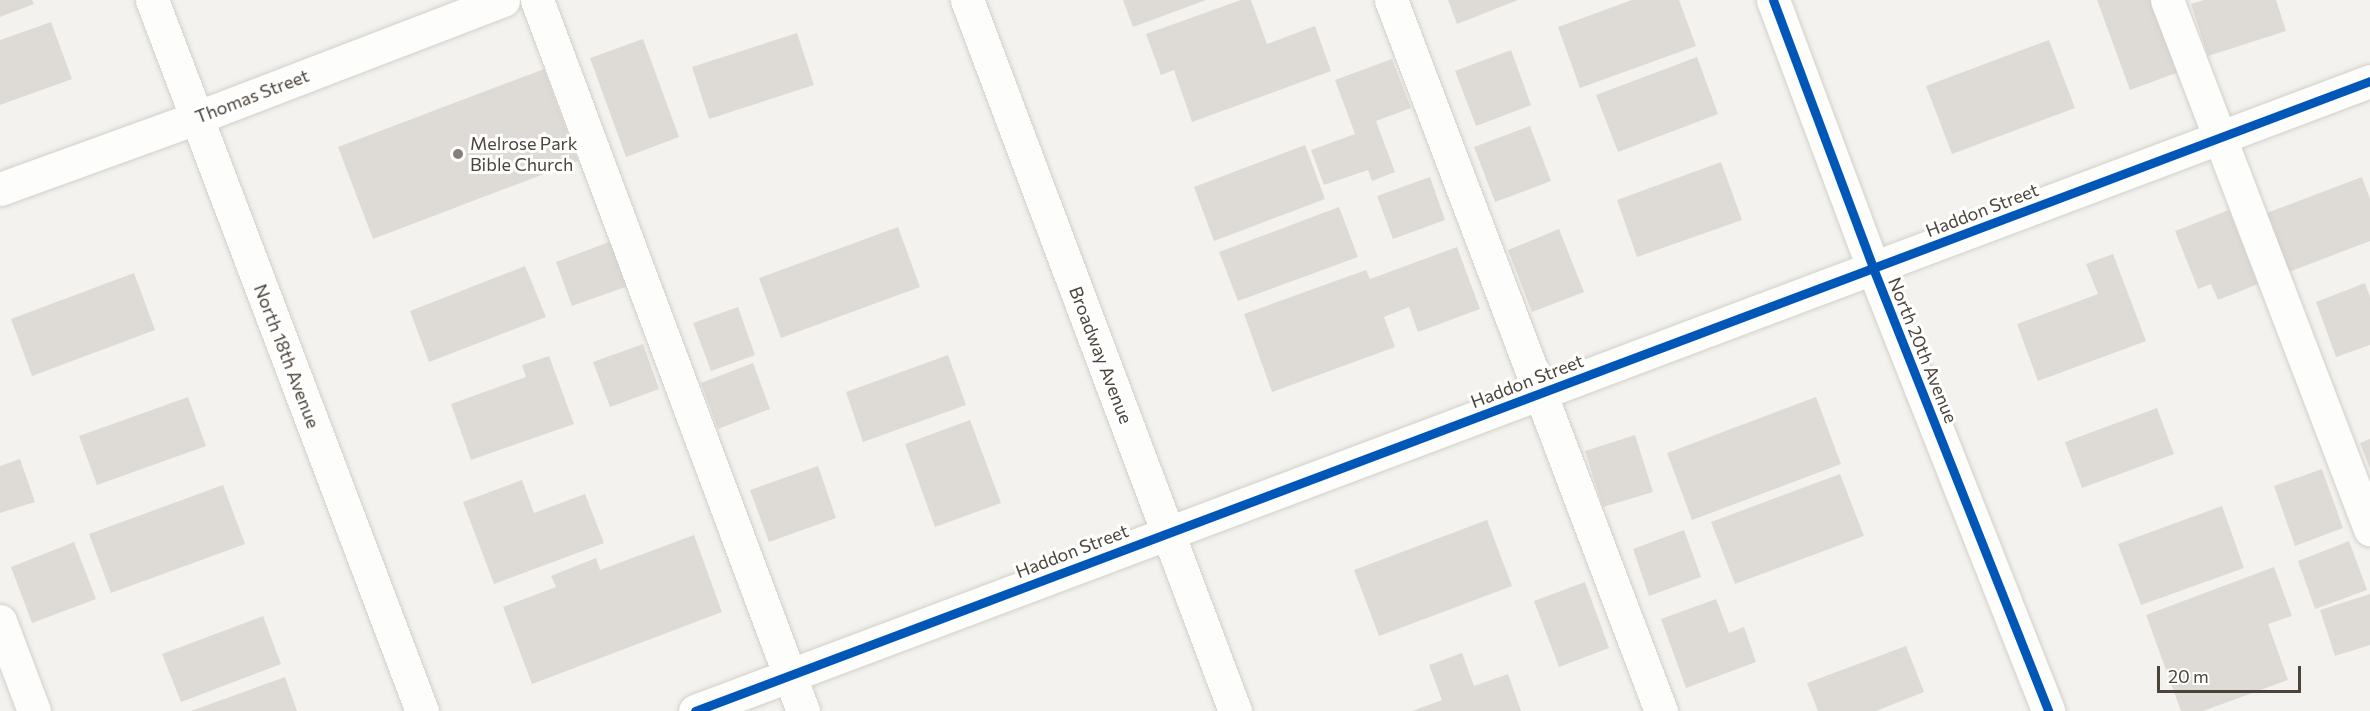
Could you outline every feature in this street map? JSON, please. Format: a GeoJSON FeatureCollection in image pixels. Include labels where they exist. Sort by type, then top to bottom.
{"type":"FeatureCollection","features":[{"type":"Feature","properties":{"kind":"street","name":"North 18th Avenue"},"geometry":{"type":"LineString","coordinates":[[152,0],[422,711]]}},
{"type":"Feature","properties":{"kind":"street","name":"Thomas Street"},"geometry":{"type":"LineString","coordinates":[[0,189],[196,118],[503,0]]}},
{"type":"Feature","properties":{"kind":"street"},"geometry":{"type":"LineString","coordinates":[[537,0],[803,711]]}},
{"type":"Feature","properties":{"kind":"street","name":"Broadway Avenue"},"geometry":{"type":"LineString","coordinates":[[967,0],[1235,711]]}},
{"type":"Feature","properties":{"kind":"street"},"geometry":{"type":"LineString","coordinates":[[1391,0],[1661,711]]}},
{"type":"Feature","properties":{"kind":"street","name":"North 20th Avenue"},"geometry":{"type":"LineString","coordinates":[[1773,0],[1873,268],[2048,711]]}},
{"type":"Feature","properties":{"kind":"street"},"geometry":{"type":"LineString","coordinates":[[2167,0],[2370,529]]}},
{"type":"Feature","properties":{"kind":"street","name":"Haddon Street"},"geometry":{"type":"LineString","coordinates":[[695,711],[2370,81]]}},
{"type":"Feature","properties":{"kind":"street"},"geometry":{"type":"LineString","coordinates":[[0,621],[34,711]]}},
{"type":"Feature","properties":{"kind":"building"},"geometry":{"type":"Polygon","coordinates":[[[0,0],[32,0],[34,4],[0,17],[0,0]]]}},
{"type":"Feature","properties":{"kind":"building"},"geometry":{"type":"Polygon","coordinates":[[[1123,0],[1206,0],[1133,27],[1123,0]]]}},
{"type":"Feature","properties":{"kind":"building"},"geometry":{"type":"Polygon","coordinates":[[[1241,0],[1251,0],[1267,44],[1315,26],[1331,71],[1192,122],[1174,70],[1161,75],[1146,34],[1241,0]]]}},
{"type":"Feature","properties":{"kind":"building"},"geometry":{"type":"Polygon","coordinates":[[[1448,0],[1518,0],[1457,24],[1448,0]]]}},
{"type":"Feature","properties":{"kind":"building"},"geometry":{"type":"Polygon","coordinates":[[[1632,0],[1679,0],[1696,46],[1580,88],[1558,27],[1632,0]]]}},
{"type":"Feature","properties":{"kind":"building"},"geometry":{"type":"Polygon","coordinates":[[[2097,0],[2153,0],[2179,72],[2130,90],[2097,0]]]}},
{"type":"Feature","properties":{"kind":"building"},"geometry":{"type":"Polygon","coordinates":[[[2204,0],[2276,0],[2286,31],[2208,56],[2191,4],[2204,0]]]}},
{"type":"Feature","properties":{"kind":"building"},"geometry":{"type":"Polygon","coordinates":[[[51,22],[72,79],[0,105],[0,40],[51,22]]]}},
{"type":"Feature","properties":{"kind":"building"},"geometry":{"type":"Polygon","coordinates":[[[797,33],[814,85],[709,119],[692,67],[797,33]]]}},
{"type":"Feature","properties":{"kind":"building"},"geometry":{"type":"Polygon","coordinates":[[[643,39],[679,137],[626,157],[590,58],[643,39]]]}},
{"type":"Feature","properties":{"kind":"building"},"geometry":{"type":"Polygon","coordinates":[[[2049,40],[2075,108],[1952,154],[1926,86],[2049,40]]]}},
{"type":"Feature","properties":{"kind":"building"},"geometry":{"type":"Polygon","coordinates":[[[1511,50],[1531,105],[1476,126],[1455,71],[1511,50]]]}},
{"type":"Feature","properties":{"kind":"building"},"geometry":{"type":"Polygon","coordinates":[[[1697,57],[1718,114],[1618,152],[1596,95],[1697,57]]]}},
{"type":"Feature","properties":{"kind":"building"},"geometry":{"type":"Polygon","coordinates":[[[1392,59],[1411,108],[1376,121],[1395,172],[1372,181],[1368,170],[1324,185],[1311,150],[1355,134],[1335,80],[1392,59]]]}},
{"type":"Feature","properties":{"kind":"building","name":"Melrose Park Bible Church"},"geometry":{"type":"Polygon","coordinates":[[[544,69],[578,161],[373,239],[338,147],[544,69]]]}},
{"type":"Feature","properties":{"kind":"building"},"geometry":{"type":"Polygon","coordinates":[[[1530,126],[1551,181],[1495,202],[1474,147],[1530,126]]]}},
{"type":"Feature","properties":{"kind":"building"},"geometry":{"type":"Polygon","coordinates":[[[1305,145],[1325,199],[1214,241],[1194,187],[1305,145]]]}},
{"type":"Feature","properties":{"kind":"building"},"geometry":{"type":"Polygon","coordinates":[[[1721,162],[1742,220],[1637,257],[1617,200],[1721,162]]]}},
{"type":"Feature","properties":{"kind":"building"},"geometry":{"type":"Polygon","coordinates":[[[1430,177],[1445,220],[1393,239],[1377,196],[1430,177]]]}},
{"type":"Feature","properties":{"kind":"building"},"geometry":{"type":"Polygon","coordinates":[[[2362,177],[2370,199],[2370,241],[2286,273],[2264,214],[2362,177]]]}},
{"type":"Feature","properties":{"kind":"building"},"geometry":{"type":"Polygon","coordinates":[[[1339,207],[1358,257],[1238,301],[1219,252],[1339,207]]]}},
{"type":"Feature","properties":{"kind":"building"},"geometry":{"type":"Polygon","coordinates":[[[2229,210],[2258,284],[2218,300],[2211,284],[2198,289],[2175,231],[2229,210]]]}},
{"type":"Feature","properties":{"kind":"building"},"geometry":{"type":"Polygon","coordinates":[[[898,227],[920,287],[781,338],[759,278],[898,227]]]}},
{"type":"Feature","properties":{"kind":"building"},"geometry":{"type":"Polygon","coordinates":[[[1559,229],[1584,292],[1532,312],[1508,250],[1559,229]]]}},
{"type":"Feature","properties":{"kind":"building"},"geometry":{"type":"Polygon","coordinates":[[[617,239],[634,284],[572,306],[556,262],[617,239]]]}},
{"type":"Feature","properties":{"kind":"building"},"geometry":{"type":"Polygon","coordinates":[[[1457,247],[1480,309],[1418,332],[1409,307],[1384,317],[1395,347],[1272,392],[1244,314],[1366,270],[1370,279],[1457,247]]]}},
{"type":"Feature","properties":{"kind":"building"},"geometry":{"type":"Polygon","coordinates":[[[2113,254],[2146,341],[2038,381],[2017,324],[2098,294],[2086,264],[2113,254]]]}},
{"type":"Feature","properties":{"kind":"building"},"geometry":{"type":"Polygon","coordinates":[[[525,266],[546,317],[429,362],[410,311],[525,266]]]}},
{"type":"Feature","properties":{"kind":"building"},"geometry":{"type":"Polygon","coordinates":[[[134,273],[155,330],[32,376],[11,319],[134,273]]]}},
{"type":"Feature","properties":{"kind":"building"},"geometry":{"type":"Polygon","coordinates":[[[2365,283],[2370,297],[2370,345],[2336,357],[2316,302],[2365,283]]]}},
{"type":"Feature","properties":{"kind":"building"},"geometry":{"type":"Polygon","coordinates":[[[738,307],[755,355],[711,371],[693,323],[738,307]]]}},
{"type":"Feature","properties":{"kind":"building"},"geometry":{"type":"Polygon","coordinates":[[[643,344],[659,389],[610,407],[593,362],[643,344]]]}},
{"type":"Feature","properties":{"kind":"building"},"geometry":{"type":"Polygon","coordinates":[[[948,355],[966,405],[863,442],[846,392],[948,355]]]}},
{"type":"Feature","properties":{"kind":"building"},"geometry":{"type":"Polygon","coordinates":[[[549,356],[574,424],[471,460],[451,404],[526,377],[522,365],[549,356]]]}},
{"type":"Feature","properties":{"kind":"building"},"geometry":{"type":"Polygon","coordinates":[[[753,363],[770,409],[718,429],[701,383],[753,363]]]}},
{"type":"Feature","properties":{"kind":"building"},"geometry":{"type":"Polygon","coordinates":[[[188,397],[206,446],[97,485],[79,436],[188,397]]]}},
{"type":"Feature","properties":{"kind":"building"},"geometry":{"type":"Polygon","coordinates":[[[1816,397],[1841,464],[1692,520],[1667,453],[1816,397]]]}},
{"type":"Feature","properties":{"kind":"building"},"geometry":{"type":"Polygon","coordinates":[[[2157,408],[2174,454],[2082,488],[2065,442],[2157,408]]]}},
{"type":"Feature","properties":{"kind":"building"},"geometry":{"type":"Polygon","coordinates":[[[970,420],[1001,503],[935,527],[905,444],[970,420]]]}},
{"type":"Feature","properties":{"kind":"building"},"geometry":{"type":"Polygon","coordinates":[[[1635,435],[1653,492],[1603,507],[1585,451],[1635,435]]]}},
{"type":"Feature","properties":{"kind":"building"},"geometry":{"type":"Polygon","coordinates":[[[2370,439],[2370,469],[2360,443],[2370,439]]]}},
{"type":"Feature","properties":{"kind":"building"},"geometry":{"type":"Polygon","coordinates":[[[20,459],[35,502],[0,513],[0,466],[20,459]]]}},
{"type":"Feature","properties":{"kind":"building"},"geometry":{"type":"Polygon","coordinates":[[[818,466],[836,518],[769,542],[750,490],[818,466]]]}},
{"type":"Feature","properties":{"kind":"building"},"geometry":{"type":"Polygon","coordinates":[[[2322,469],[2343,528],[2295,546],[2274,486],[2322,469]]]}},
{"type":"Feature","properties":{"kind":"building"},"geometry":{"type":"Polygon","coordinates":[[[1840,474],[1864,536],[1735,584],[1711,522],[1840,474]]]}},
{"type":"Feature","properties":{"kind":"building"},"geometry":{"type":"Polygon","coordinates":[[[522,480],[534,513],[585,494],[604,543],[494,584],[463,502],[522,480]]]}},
{"type":"Feature","properties":{"kind":"building"},"geometry":{"type":"Polygon","coordinates":[[[223,485],[245,544],[111,593],[89,534],[223,485]]]}},
{"type":"Feature","properties":{"kind":"building"},"geometry":{"type":"Polygon","coordinates":[[[2222,506],[2244,568],[2141,605],[2118,544],[2222,506]]]}},
{"type":"Feature","properties":{"kind":"building"},"geometry":{"type":"Polygon","coordinates":[[[1487,520],[1512,586],[1379,636],[1354,570],[1487,520]]]}},
{"type":"Feature","properties":{"kind":"building"},"geometry":{"type":"Polygon","coordinates":[[[1684,530],[1701,577],[1649,596],[1633,549],[1684,530]]]}},
{"type":"Feature","properties":{"kind":"building"},"geometry":{"type":"Polygon","coordinates":[[[694,535],[722,612],[532,684],[503,607],[556,587],[551,576],[596,558],[600,570],[694,535]]]}},
{"type":"Feature","properties":{"kind":"building"},"geometry":{"type":"Polygon","coordinates":[[[2349,541],[2367,590],[2315,609],[2298,561],[2349,541]]]}},
{"type":"Feature","properties":{"kind":"building"},"geometry":{"type":"Polygon","coordinates":[[[74,542],[96,599],[32,623],[11,567],[74,542]]]}},
{"type":"Feature","properties":{"kind":"building"},"geometry":{"type":"Polygon","coordinates":[[[2274,567],[2292,616],[2268,624],[2288,680],[2203,711],[2181,711],[2146,615],[2274,567]]]}},
{"type":"Feature","properties":{"kind":"building"},"geometry":{"type":"Polygon","coordinates":[[[1585,582],[1609,648],[1559,667],[1534,601],[1585,582]]]}},
{"type":"Feature","properties":{"kind":"building"},"geometry":{"type":"Polygon","coordinates":[[[2370,594],[2370,645],[2335,656],[2320,610],[2370,594]]]}},
{"type":"Feature","properties":{"kind":"building"},"geometry":{"type":"Polygon","coordinates":[[[1716,599],[1729,633],[1744,627],[1756,662],[1686,688],[1661,619],[1716,599]]]}},
{"type":"Feature","properties":{"kind":"building"},"geometry":{"type":"Polygon","coordinates":[[[263,616],[281,664],[181,702],[162,654],[263,616]]]}},
{"type":"Feature","properties":{"kind":"building"},"geometry":{"type":"Polygon","coordinates":[[[1906,646],[1924,692],[1876,711],[1818,711],[1807,683],[1906,646]]]}},
{"type":"Feature","properties":{"kind":"building"},"geometry":{"type":"Polygon","coordinates":[[[1462,653],[1474,686],[1508,674],[1521,711],[1412,711],[1442,700],[1429,665],[1462,653]]]}},
{"type":"Feature","properties":{"kind":"building"},"geometry":{"type":"Polygon","coordinates":[[[285,677],[297,711],[191,711],[285,677]]]}},
{"type":"Feature","properties":{"kind":"cycle path"},"geometry":{"type":"LineString","coordinates":[[1773,0],[1873,268],[2048,711]]}},
{"type":"Feature","properties":{"kind":"cycle path"},"geometry":{"type":"LineString","coordinates":[[695,711],[2370,81]]}},
{"type":"Feature","properties":{"kind":"place","name":"Melrose Park Bible Church"},"geometry":{"type":"Point","coordinates":[458,154]}}]}
